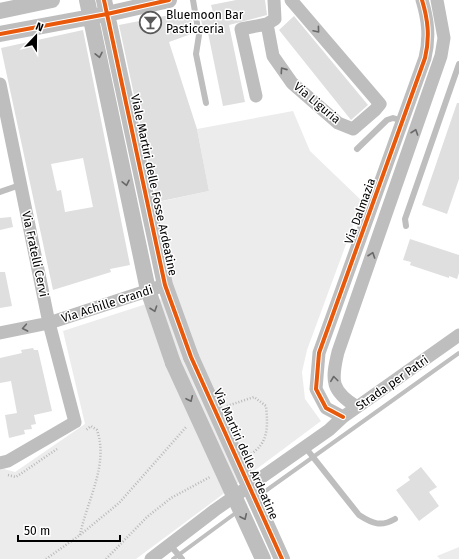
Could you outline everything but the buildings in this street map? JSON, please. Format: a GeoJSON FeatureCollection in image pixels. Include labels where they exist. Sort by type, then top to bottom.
{"type":"FeatureCollection","features":[{"type":"Feature","properties":{"kind":"street"},"geometry":{"type":"LineString","coordinates":[[87,0],[148,290],[173,363],[263,559]]}},
{"type":"Feature","properties":{"kind":"street"},"geometry":{"type":"LineString","coordinates":[[0,34],[91,17],[106,7],[169,0]]}},
{"type":"Feature","properties":{"kind":"street"},"geometry":{"type":"LineString","coordinates":[[256,96],[241,29],[267,24],[275,19],[274,0]]}},
{"type":"Feature","properties":{"kind":"street","name":"Via Liguria"},"geometry":{"type":"LineString","coordinates":[[267,24],[273,56],[280,67],[292,83],[338,123],[353,129],[376,110],[380,104],[291,0]]}},
{"type":"Feature","properties":{"kind":"street","name":"Via Dalmazia"},"geometry":{"type":"LineString","coordinates":[[343,417],[326,408],[316,389],[319,353],[425,58],[429,41],[427,20],[422,0]]}},
{"type":"Feature","properties":{"kind":"street"},"geometry":{"type":"LineString","coordinates":[[357,407],[344,399],[336,390],[333,374],[338,352],[441,56],[444,38],[437,0]]}},
{"type":"Feature","properties":{"kind":"street"},"geometry":{"type":"LineString","coordinates":[[0,11],[46,1]]}},
{"type":"Feature","properties":{"kind":"street","name":"Viale Martiri delle Fosse Ardeatine"},"geometry":{"type":"LineString","coordinates":[[106,7],[165,285],[191,357]]}},
{"type":"Feature","properties":{"kind":"street","name":"Via Fratelli Cervi"},"geometry":{"type":"LineString","coordinates":[[0,84],[49,323],[80,426]]}},
{"type":"Feature","properties":{"kind":"street","name":"Via Achille Grandi"},"geometry":{"type":"LineString","coordinates":[[0,333],[49,323],[165,285]]}},
{"type":"Feature","properties":{"kind":"street","name":"Strada per Patri"},"geometry":{"type":"LineString","coordinates":[[151,559],[172,547],[215,510],[305,448],[329,430],[343,417],[459,335]]}},
{"type":"Feature","properties":{"kind":"street","name":"Via Martiri delle Ardeatine"},"geometry":{"type":"LineString","coordinates":[[191,357],[282,559]]}},
{"type":"Feature","properties":{"kind":"street"},"geometry":{"type":"LineString","coordinates":[[2,469],[8,461],[80,426]]}},
{"type":"Feature","properties":{"kind":"lane"},"geometry":{"type":"LineString","coordinates":[[193,0],[199,35],[196,54],[206,103]]}},
{"type":"Feature","properties":{"kind":"lane"},"geometry":{"type":"LineString","coordinates":[[406,226],[406,219],[459,64]]}},
{"type":"Feature","properties":{"kind":"lane"},"geometry":{"type":"LineString","coordinates":[[357,149],[387,120],[393,118],[403,121]]}},
{"type":"Feature","properties":{"kind":"lane"},"geometry":{"type":"LineString","coordinates":[[0,192],[20,185]]}},
{"type":"Feature","properties":{"kind":"lane"},"geometry":{"type":"LineString","coordinates":[[305,448],[360,515],[371,523],[381,525],[395,519]]}},
{"type":"Feature","properties":{"kind":"lane"},"geometry":{"type":"LineString","coordinates":[[172,547],[182,559]]}},
{"type":"Feature","properties":{"kind":"path"},"geometry":{"type":"LineString","coordinates":[[220,409],[254,397],[266,406],[268,424],[265,440],[253,453],[246,457]]}},
{"type":"Feature","properties":{"kind":"path"},"geometry":{"type":"LineString","coordinates":[[46,559],[80,535],[119,503],[189,424]]}},
{"type":"Feature","properties":{"kind":"path"},"geometry":{"type":"LineString","coordinates":[[80,426],[91,426],[97,430],[100,439],[101,456],[80,535]]}},
{"type":"Feature","properties":{"kind":"path"},"geometry":{"type":"LineString","coordinates":[[2,469],[16,477],[60,447]]}},
{"type":"Feature","properties":{"kind":"path"},"geometry":{"type":"LineString","coordinates":[[106,559],[142,522],[171,498],[212,476]]}},
{"type":"Feature","properties":{"kind":"shaded area"},"geometry":{"type":"Polygon","coordinates":[[[293,111],[310,151],[362,201],[307,350],[302,372],[305,399],[321,421],[136,559],[0,559],[0,470],[4,469],[15,472],[85,424],[63,331],[174,295],[154,203],[209,191],[197,129],[293,111]]]}},
{"type":"Feature","properties":{"kind":"shaded area"},"geometry":{"type":"Polygon","coordinates":[[[459,547],[459,559],[440,559],[437,556],[459,547]]]}},
{"type":"Feature","properties":{"kind":"waterway"},"geometry":{"type":"LineString","coordinates":[[257,497],[459,353]]}},
{"type":"Feature","properties":{"kind":"waterway"},"geometry":{"type":"LineString","coordinates":[[173,559],[237,512]]}},
{"type":"Feature","properties":{"kind":"cycle path"},"geometry":{"type":"LineString","coordinates":[[104,0],[165,285],[191,357],[282,559]]}},
{"type":"Feature","properties":{"kind":"cycle path"},"geometry":{"type":"LineString","coordinates":[[0,34],[107,14],[169,0]]}},
{"type":"Feature","properties":{"kind":"cycle path"},"geometry":{"type":"LineString","coordinates":[[343,417],[326,408],[316,389],[319,353],[425,58],[428,29],[422,0]]}},
{"type":"Feature","properties":{"kind":"place","name":"Bluemoon Bar Pasticceria"},"geometry":{"type":"Point","coordinates":[150,22]}}]}
